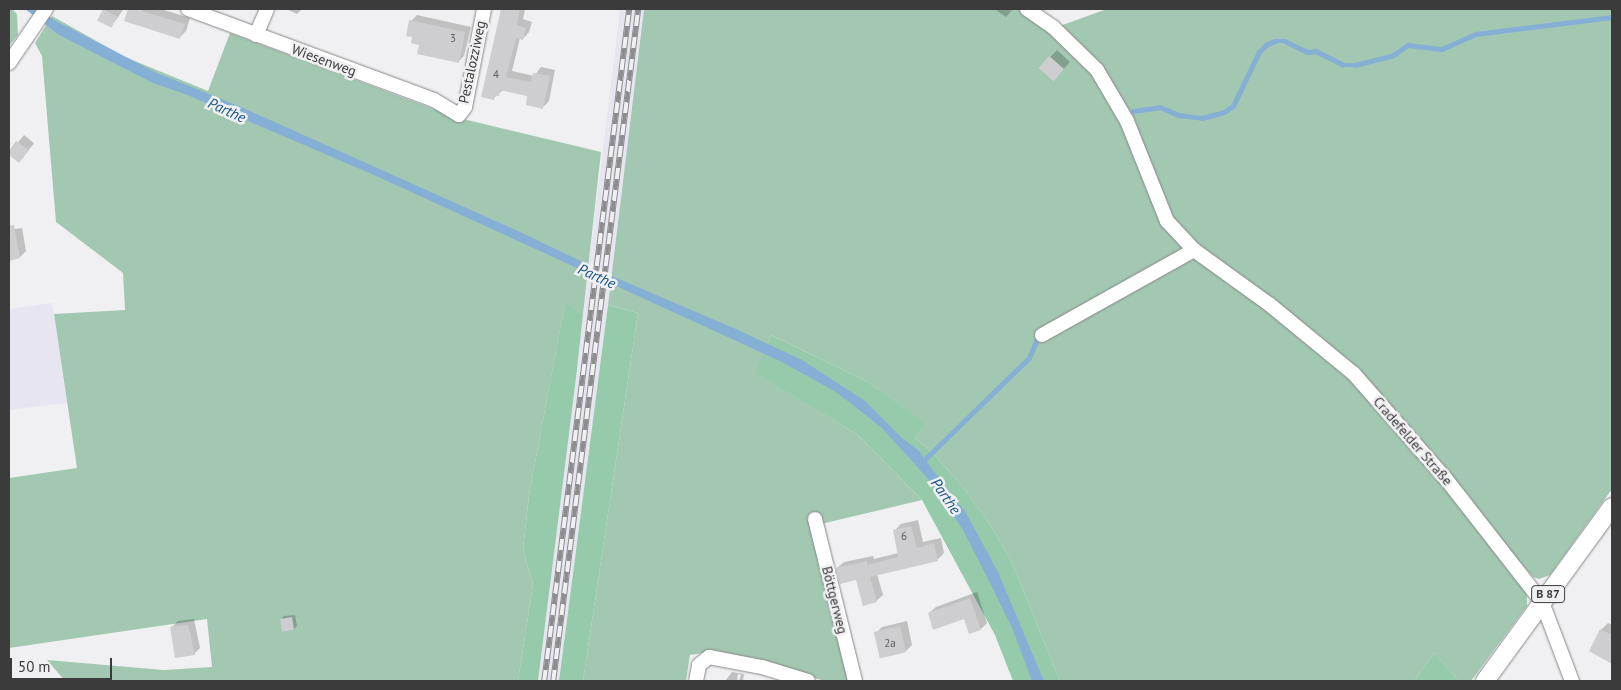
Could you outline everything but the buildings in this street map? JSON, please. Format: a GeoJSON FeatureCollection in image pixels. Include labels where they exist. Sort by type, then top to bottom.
{"type":"FeatureCollection","features":[{"type":"Feature","properties":{"kind":"main road","name":"B 87"},"geometry":{"type":"LineString","coordinates":[[1485,681],[1612,507]]}},
{"type":"Feature","properties":{"kind":"street"},"geometry":{"type":"LineString","coordinates":[[9,63],[46,9]]}},
{"type":"Feature","properties":{"kind":"street","name":"Wiesenweg"},"geometry":{"type":"LineString","coordinates":[[188,9],[434,100],[459,115]]}},
{"type":"Feature","properties":{"kind":"street"},"geometry":{"type":"LineString","coordinates":[[256,34],[267,9]]}},
{"type":"Feature","properties":{"kind":"street","name":"Pestalozziweg"},"geometry":{"type":"LineString","coordinates":[[459,115],[465,107],[484,9]]}},
{"type":"Feature","properties":{"kind":"street","name":"Cradefelder Straße"},"geometry":{"type":"LineString","coordinates":[[1027,9],[1053,27],[1097,70],[1127,121],[1167,221],[1194,250],[1269,304],[1354,374],[1446,479],[1542,602],[1572,681]]}},
{"type":"Feature","properties":{"kind":"street"},"geometry":{"type":"LineString","coordinates":[[1042,335],[1194,250]]}},
{"type":"Feature","properties":{"kind":"street","name":"Böttgerweg"},"geometry":{"type":"LineString","coordinates":[[815,519],[855,681]]}},
{"type":"Feature","properties":{"kind":"street"},"geometry":{"type":"LineString","coordinates":[[696,681],[699,665],[709,657],[762,667],[808,681]]}},
{"type":"Feature","properties":{"kind":"shaded area"},"geometry":{"type":"Polygon","coordinates":[[[620,9],[644,9],[615,252],[559,681],[538,681],[620,9]]]}},
{"type":"Feature","properties":{"kind":"shaded area"},"geometry":{"type":"Polygon","coordinates":[[[52,303],[67,403],[9,410],[9,309],[52,303]]]}},
{"type":"Feature","properties":{"kind":"green space"},"geometry":{"type":"Polygon","coordinates":[[[9,9],[12,9],[17,14],[18,35],[9,46],[9,9]]]}},
{"type":"Feature","properties":{"kind":"green space"},"geometry":{"type":"Polygon","coordinates":[[[644,9],[1027,9],[1054,28],[1107,9],[1612,9],[1612,489],[1550,575],[1539,579],[1533,577],[1450,483],[1527,593],[1527,606],[1471,681],[1459,681],[1434,653],[1414,681],[1060,681],[1012,563],[989,523],[962,486],[932,452],[915,438],[925,423],[868,382],[771,335],[756,373],[858,435],[922,500],[821,524],[861,681],[825,681],[716,651],[690,655],[686,681],[583,681],[638,313],[608,305],[644,9]]]}},
{"type":"Feature","properties":{"kind":"green space"},"geometry":{"type":"Polygon","coordinates":[[[52,16],[125,57],[208,91],[230,33],[455,117],[601,152],[583,314],[565,304],[529,495],[523,550],[533,584],[518,681],[65,681],[47,660],[164,670],[212,667],[207,619],[9,648],[9,478],[77,468],[54,314],[125,310],[123,273],[56,222],[42,56],[35,43],[52,16]]]}},
{"type":"Feature","properties":{"kind":"green space"},"geometry":{"type":"Polygon","coordinates":[[[565,303],[583,314],[576,378],[538,681],[518,681],[533,584],[523,550],[529,495],[565,303]]]}},
{"type":"Feature","properties":{"kind":"green space"},"geometry":{"type":"Polygon","coordinates":[[[608,305],[638,313],[583,681],[559,681],[608,305]]]}},
{"type":"Feature","properties":{"kind":"green space"},"geometry":{"type":"Polygon","coordinates":[[[771,335],[868,382],[926,423],[915,438],[932,452],[962,486],[989,523],[1012,563],[1060,681],[1013,681],[995,635],[922,500],[858,435],[755,373],[771,335]]]}},
{"type":"Feature","properties":{"kind":"green space"},"geometry":{"type":"Polygon","coordinates":[[[1434,653],[1459,681],[1414,681],[1434,653]]]}},
{"type":"Feature","properties":{"kind":"water","name":"Parthe"},"geometry":{"type":"Polygon","coordinates":[[[25,9],[38,9],[54,20],[157,73],[241,107],[518,231],[614,277],[736,329],[802,360],[865,401],[902,438],[919,451],[965,511],[998,572],[1044,681],[1032,681],[1013,630],[963,530],[930,481],[882,428],[836,392],[782,362],[374,175],[185,94],[153,83],[59,35],[25,9]]]}},
{"type":"Feature","properties":{"kind":"pier"},"geometry":{"type":"Polygon","coordinates":[[[590,263],[612,274],[610,287],[588,276],[590,263]]]}},
{"type":"Feature","properties":{"kind":"waterway"},"geometry":{"type":"LineString","coordinates":[[1133,111],[1160,107],[1179,115],[1202,118],[1224,112],[1233,106],[1259,52],[1267,44],[1275,41],[1285,41],[1308,52],[1316,51],[1343,65],[1355,65],[1392,56],[1408,45],[1442,49],[1476,34],[1612,17]]}},
{"type":"Feature","properties":{"kind":"waterway"},"geometry":{"type":"LineString","coordinates":[[922,462],[1029,358],[1037,339]]}},
{"type":"Feature","properties":{"kind":"railway"},"geometry":{"type":"LineString","coordinates":[[544,681],[629,9]]}},
{"type":"Feature","properties":{"kind":"railway"},"geometry":{"type":"LineString","coordinates":[[553,681],[638,9]]}}]}
